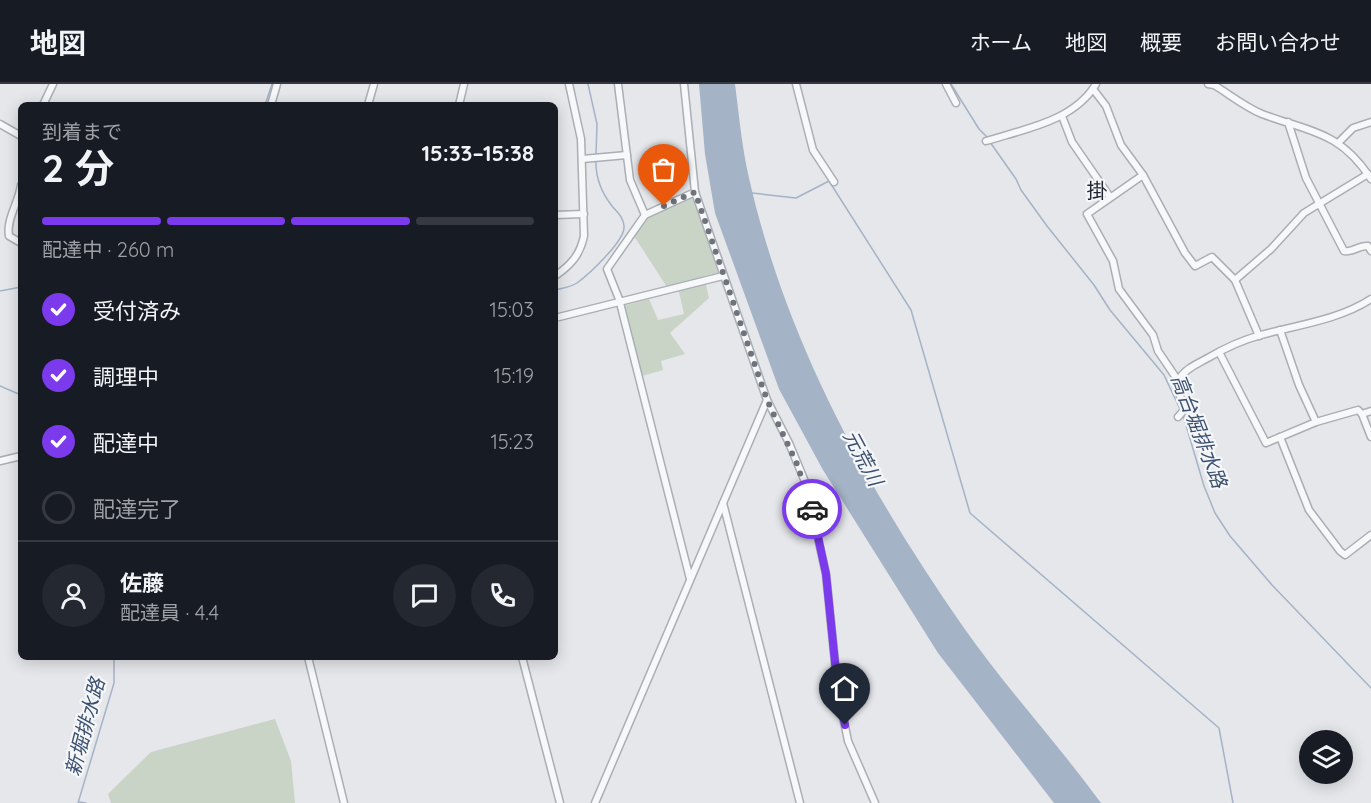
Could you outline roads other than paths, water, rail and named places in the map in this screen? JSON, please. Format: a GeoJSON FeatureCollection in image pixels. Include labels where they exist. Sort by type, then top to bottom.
{"type":"FeatureCollection","features":[{"type":"Feature","properties":{"kind":"street"},"geometry":{"type":"LineString","coordinates":[[44,102],[53,84]]}},
{"type":"Feature","properties":{"kind":"street"},"geometry":{"type":"LineString","coordinates":[[272,102],[278,84]]}},
{"type":"Feature","properties":{"kind":"street"},"geometry":{"type":"LineString","coordinates":[[369,102],[374,84]]}},
{"type":"Feature","properties":{"kind":"street"},"geometry":{"type":"LineString","coordinates":[[460,102],[464,84]]}},
{"type":"Feature","properties":{"kind":"street"},"geometry":{"type":"LineString","coordinates":[[558,274],[572,262],[581,250],[584,236],[581,140],[569,84]]}},
{"type":"Feature","properties":{"kind":"street"},"geometry":{"type":"LineString","coordinates":[[618,84],[630,180],[645,215]]}},
{"type":"Feature","properties":{"kind":"street"},"geometry":{"type":"LineString","coordinates":[[684,84],[686,126],[695,192],[767,400],[789,443],[806,484],[826,574],[840,702],[848,741],[875,803]]}},
{"type":"Feature","properties":{"kind":"street"},"geometry":{"type":"LineString","coordinates":[[804,84],[796,86],[813,150],[834,182]]}},
{"type":"Feature","properties":{"kind":"street"},"geometry":{"type":"LineString","coordinates":[[946,84],[956,103]]}},
{"type":"Feature","properties":{"kind":"street"},"geometry":{"type":"LineString","coordinates":[[1208,84],[1214,85],[1259,113],[1316,131],[1339,142],[1370,177],[1318,203],[1304,213],[1271,249],[1235,280]]}},
{"type":"Feature","properties":{"kind":"street"},"geometry":{"type":"LineString","coordinates":[[986,141],[1062,116],[1080,105],[1095,86],[1106,106],[1121,144],[1143,175],[1185,253],[1195,266],[1212,257],[1235,280],[1259,336]]}},
{"type":"Feature","properties":{"kind":"street"},"geometry":{"type":"LineString","coordinates":[[1062,116],[1072,142],[1110,197]]}},
{"type":"Feature","properties":{"kind":"street"},"geometry":{"type":"LineString","coordinates":[[1288,122],[1306,178],[1344,251],[1348,252],[1362,245],[1368,246],[1371,251]]}},
{"type":"Feature","properties":{"kind":"street"},"geometry":{"type":"LineString","coordinates":[[1339,142],[1353,128],[1371,122]]}},
{"type":"Feature","properties":{"kind":"street"},"geometry":{"type":"LineString","coordinates":[[0,124],[18,134]]}},
{"type":"Feature","properties":{"kind":"street"},"geometry":{"type":"LineString","coordinates":[[582,159],[627,155]]}},
{"type":"Feature","properties":{"kind":"street"},"geometry":{"type":"LineString","coordinates":[[1143,175],[1087,214],[1113,261],[1119,288],[1153,335],[1158,351],[1179,382]]}},
{"type":"Feature","properties":{"kind":"street"},"geometry":{"type":"LineString","coordinates":[[690,579],[619,302],[607,269],[645,215],[695,192]]}},
{"type":"Feature","properties":{"kind":"street"},"geometry":{"type":"LineString","coordinates":[[18,200],[8,229],[9,236],[18,241]]}},
{"type":"Feature","properties":{"kind":"street"},"geometry":{"type":"LineString","coordinates":[[558,215],[584,214]]}},
{"type":"Feature","properties":{"kind":"street"},"geometry":{"type":"LineString","coordinates":[[558,317],[723,276]]}},
{"type":"Feature","properties":{"kind":"street"},"geometry":{"type":"LineString","coordinates":[[1178,417],[1185,410],[1178,390],[1179,382],[1193,366],[1219,352],[1259,336],[1327,317],[1371,299]]}},
{"type":"Feature","properties":{"kind":"street"},"geometry":{"type":"LineString","coordinates":[[1280,330],[1299,385],[1316,422]]}},
{"type":"Feature","properties":{"kind":"street"},"geometry":{"type":"LineString","coordinates":[[1219,352],[1266,443],[1316,422],[1358,410],[1362,414],[1371,437]]}},
{"type":"Feature","properties":{"kind":"street"},"geometry":{"type":"LineString","coordinates":[[594,803],[767,400]]}},
{"type":"Feature","properties":{"kind":"street"},"geometry":{"type":"LineString","coordinates":[[1362,414],[1371,411]]}},
{"type":"Feature","properties":{"kind":"street"},"geometry":{"type":"LineString","coordinates":[[1280,437],[1309,510],[1340,551],[1345,555],[1371,535]]}},
{"type":"Feature","properties":{"kind":"street"},"geometry":{"type":"LineString","coordinates":[[0,461],[18,457]]}},
{"type":"Feature","properties":{"kind":"street"},"geometry":{"type":"LineString","coordinates":[[723,502],[800,803]]}},
{"type":"Feature","properties":{"kind":"street"},"geometry":{"type":"LineString","coordinates":[[309,660],[344,803]]}},
{"type":"Feature","properties":{"kind":"street"},"geometry":{"type":"LineString","coordinates":[[523,660],[560,803]]}},
{"type":"Feature","properties":{"kind":"water"},"geometry":{"type":"Polygon","coordinates":[[[699,84],[735,84],[749,178],[765,239],[808,357],[864,469],[929,576],[964,628],[1101,803],[1054,803],[938,653],[823,470],[779,389],[715,213],[705,154],[699,84]]]}},
{"type":"Feature","properties":{"kind":"waterway"},"geometry":{"type":"LineString","coordinates":[[266,102],[272,84]]}},
{"type":"Feature","properties":{"kind":"waterway"},"geometry":{"type":"LineString","coordinates":[[588,84],[597,124],[596,154]]}},
{"type":"Feature","properties":{"kind":"waterway","name":"高台堀排水路"},"geometry":{"type":"LineString","coordinates":[[951,84],[979,129],[988,138]]}},
{"type":"Feature","properties":{"kind":"waterway","name":"高台堀排水路"},"geometry":{"type":"LineString","coordinates":[[990,142],[1047,226],[1094,285],[1110,310],[1164,375],[1181,411]]}},
{"type":"Feature","properties":{"kind":"waterway"},"geometry":{"type":"LineString","coordinates":[[558,289],[572,286],[582,279],[613,248],[623,232],[623,220],[602,190],[596,159]]}},
{"type":"Feature","properties":{"kind":"waterway"},"geometry":{"type":"LineString","coordinates":[[752,193],[796,198],[829,181],[911,310],[970,513],[1219,728],[1233,803]]}},
{"type":"Feature","properties":{"kind":"waterway"},"geometry":{"type":"LineString","coordinates":[[0,291],[18,288]]}},
{"type":"Feature","properties":{"kind":"waterway","name":"新堀排水路"},"geometry":{"type":"LineString","coordinates":[[0,386],[18,394]]}},
{"type":"Feature","properties":{"kind":"waterway","name":"高台堀排水路"},"geometry":{"type":"LineString","coordinates":[[1183,415],[1204,486],[1215,513],[1230,536],[1272,585],[1371,688]]}},
{"type":"Feature","properties":{"kind":"waterway","name":"新堀排水路"},"geometry":{"type":"LineString","coordinates":[[78,803],[114,683],[114,660]]}},
{"type":"Feature","properties":{"kind":"waterway","name":"新堀排水路"},"geometry":{"type":"LineString","coordinates":[[79,802],[86,803]]}},
{"type":"Feature","properties":{"kind":"district","name":"掛"},"geometry":{"type":"Point","coordinates":[1097,191]}},
{"type":"Feature","properties":{"kind":"water label","name":"元荒川"},"geometry":{"type":"Point","coordinates":[863,458]}}]}
